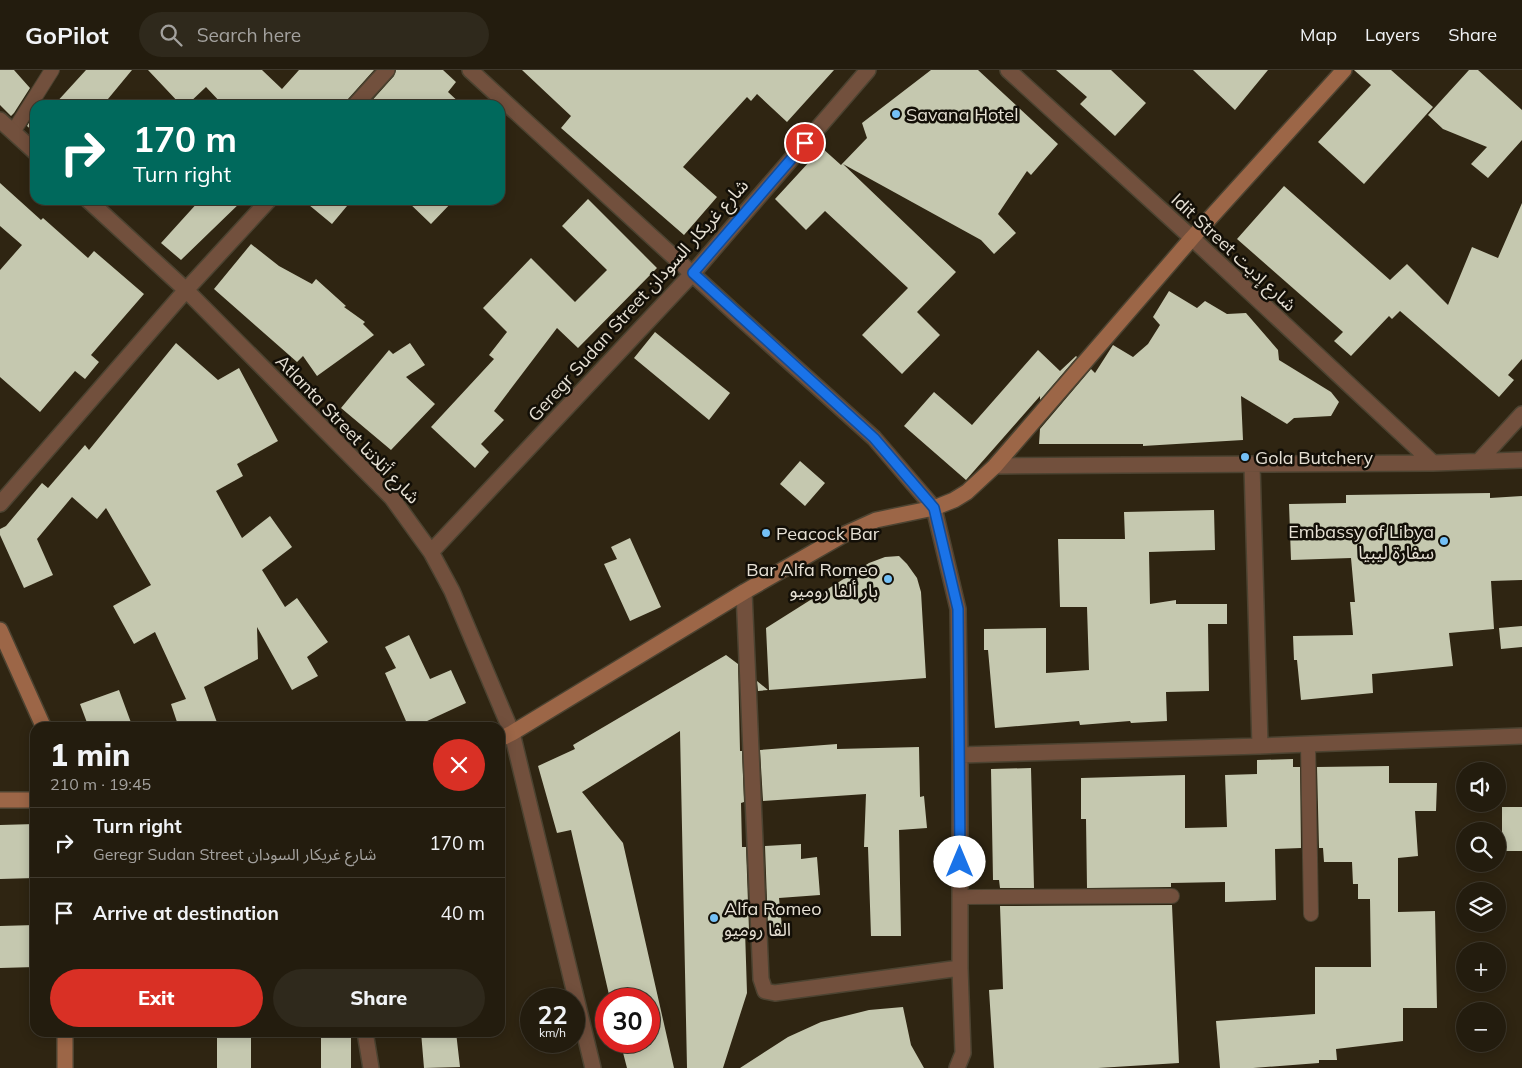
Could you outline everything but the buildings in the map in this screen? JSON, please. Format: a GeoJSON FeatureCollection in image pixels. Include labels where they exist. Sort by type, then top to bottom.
{"type":"FeatureCollection","features":[{"type":"Feature","properties":{"kind":"street"},"geometry":{"type":"LineString","coordinates":[[360,100],[387,70]]}},
{"type":"Feature","properties":{"kind":"street"},"geometry":{"type":"LineString","coordinates":[[470,70],[503,100]]}},
{"type":"Feature","properties":{"kind":"street","name":"Geregr Sudan Street شارع غريكار السودان"},"geometry":{"type":"LineString","coordinates":[[431,552],[693,273],[868,70]]}},
{"type":"Feature","properties":{"kind":"street","name":"Idit Street شارع إديت"},"geometry":{"type":"LineString","coordinates":[[1008,70],[1192,238],[1433,464]]}},
{"type":"Feature","properties":{"kind":"street"},"geometry":{"type":"LineString","coordinates":[[506,736],[744,592],[845,534],[876,520],[934,508],[954,500],[967,492],[995,466],[1192,238],[1344,70]]}},
{"type":"Feature","properties":{"kind":"street"},"geometry":{"type":"LineString","coordinates":[[505,102],[874,438],[934,508],[958,609],[960,968],[963,1052],[957,1068]]}},
{"type":"Feature","properties":{"kind":"street"},"geometry":{"type":"LineString","coordinates":[[0,120],[30,147]]}},
{"type":"Feature","properties":{"kind":"street","name":"Atlanta Street شارع أتلانتا"},"geometry":{"type":"LineString","coordinates":[[99,205],[392,498],[431,552],[452,591],[501,722]]}},
{"type":"Feature","properties":{"kind":"street"},"geometry":{"type":"LineString","coordinates":[[0,504],[186,290],[263,205]]}},
{"type":"Feature","properties":{"kind":"street"},"geometry":{"type":"LineString","coordinates":[[1479,461],[1522,414]]}},
{"type":"Feature","properties":{"kind":"street"},"geometry":{"type":"LineString","coordinates":[[995,466],[1433,464],[1522,460]]}},
{"type":"Feature","properties":{"kind":"street"},"geometry":{"type":"LineString","coordinates":[[1252,465],[1260,746]]}},
{"type":"Feature","properties":{"kind":"street"},"geometry":{"type":"LineString","coordinates":[[744,592],[761,979],[764,991],[775,993],[960,968]]}},
{"type":"Feature","properties":{"kind":"street"},"geometry":{"type":"LineString","coordinates":[[0,630],[41,722]]}},
{"type":"Feature","properties":{"kind":"street","name":"Atlanta Street شارع أتلانتا"},"geometry":{"type":"LineString","coordinates":[[506,736],[593,1068]]}},
{"type":"Feature","properties":{"kind":"street"},"geometry":{"type":"LineString","coordinates":[[960,755],[1522,736]]}},
{"type":"Feature","properties":{"kind":"street"},"geometry":{"type":"LineString","coordinates":[[0,800],[30,800]]}},
{"type":"Feature","properties":{"kind":"street"},"geometry":{"type":"LineString","coordinates":[[64,1068],[65,1037]]}},
{"type":"Feature","properties":{"kind":"street"},"geometry":{"type":"LineString","coordinates":[[367,1037],[371,1068]]}},
{"type":"Feature","properties":{"kind":"lane"},"geometry":{"type":"LineString","coordinates":[[33,100],[52,70]]}},
{"type":"Feature","properties":{"kind":"lane"},"geometry":{"type":"LineString","coordinates":[[13,132],[30,105]]}},
{"type":"Feature","properties":{"kind":"lane"},"geometry":{"type":"LineString","coordinates":[[1308,744],[1311,914]]}},
{"type":"Feature","properties":{"kind":"lane"},"geometry":{"type":"LineString","coordinates":[[960,897],[1172,896]]}},
{"type":"Feature","properties":{"kind":"place","name":"Savana Hotel"},"geometry":{"type":"Point","coordinates":[896,114]}},
{"type":"Feature","properties":{"kind":"place","name":"Gola Butchery"},"geometry":{"type":"Point","coordinates":[1245,457]}},
{"type":"Feature","properties":{"kind":"place","name":"Peacock Bar"},"geometry":{"type":"Point","coordinates":[766,533]}},
{"type":"Feature","properties":{"kind":"place","name":"Embassy of Libya سفارة ليبيا"},"geometry":{"type":"Point","coordinates":[1444,541]}},
{"type":"Feature","properties":{"kind":"place","name":"Bar Alfa Romeo بار ألفا روميو"},"geometry":{"type":"Point","coordinates":[888,579]}},
{"type":"Feature","properties":{"kind":"place","name":"Alfa Romeo الفا روميو"},"geometry":{"type":"Point","coordinates":[714,918]}},
{"type":"Feature","properties":{"kind":"route"},"geometry":{"type":"LineString","coordinates":[[805,143],[693,273],[874,438],[934,508],[958,609],[960,862]]}}]}
